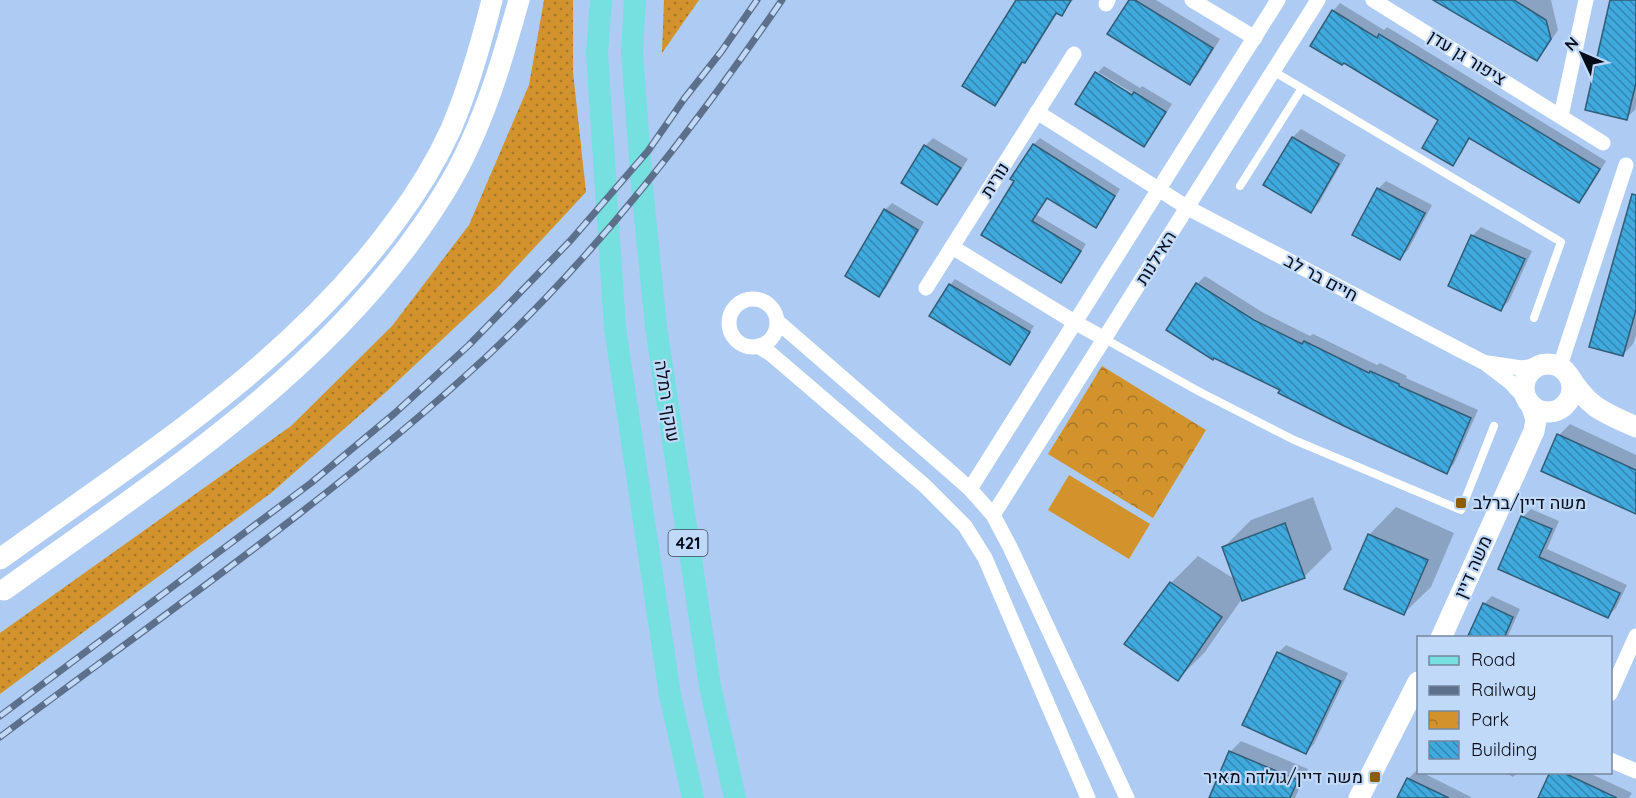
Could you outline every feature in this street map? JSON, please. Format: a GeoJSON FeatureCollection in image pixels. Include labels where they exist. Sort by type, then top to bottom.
{"type":"FeatureCollection","features":[{"type":"Feature","properties":{"kind":"main road"},"geometry":{"type":"LineString","coordinates":[[0,559],[185,426],[257,368],[319,312],[372,254],[415,194],[450,131],[476,62],[492,0]]}},
{"type":"Feature","properties":{"kind":"main road"},"geometry":{"type":"LineString","coordinates":[[1,590],[194,453],[266,395],[330,337],[385,276],[431,214],[469,147],[498,76],[519,0]]}},
{"type":"Feature","properties":{"kind":"main road","name":"421"},"geometry":{"type":"LineString","coordinates":[[600,0],[597,53],[615,328],[670,695],[693,798]]}},
{"type":"Feature","properties":{"kind":"main road","name":"עוקף רמלה"},"geometry":{"type":"LineString","coordinates":[[636,0],[633,46],[642,187],[658,339],[710,686],[735,798]]}},
{"type":"Feature","properties":{"kind":"main road"},"geometry":{"type":"LineString","coordinates":[[1605,413],[1543,407],[1523,385],[1525,378],[1535,366],[1543,363],[1564,370],[1581,394],[1594,407],[1636,427]]}},
{"type":"Feature","properties":{"kind":"main road"},"geometry":{"type":"LineString","coordinates":[[1543,407],[1571,395],[1572,388],[1564,370]]}},
{"type":"Feature","properties":{"kind":"main road","name":"משה דיין"},"geometry":{"type":"LineString","coordinates":[[1442,636],[1543,407]]}},
{"type":"Feature","properties":{"kind":"main road"},"geometry":{"type":"LineString","coordinates":[[1359,798],[1417,686]]}},
{"type":"Feature","properties":{"kind":"street"},"geometry":{"type":"LineString","coordinates":[[1192,0],[1255,38]]}},
{"type":"Feature","properties":{"kind":"street","name":"האילנות"},"geometry":{"type":"LineString","coordinates":[[970,489],[1278,0]]}},
{"type":"Feature","properties":{"kind":"street","name":"האילנות"},"geometry":{"type":"LineString","coordinates":[[993,515],[1318,0]]}},
{"type":"Feature","properties":{"kind":"street","name":"ציפור גן עדן"},"geometry":{"type":"LineString","coordinates":[[1373,0],[1603,142]]}},
{"type":"Feature","properties":{"kind":"street"},"geometry":{"type":"LineString","coordinates":[[1561,116],[1586,0]]}},
{"type":"Feature","properties":{"kind":"street","name":"נורית"},"geometry":{"type":"LineString","coordinates":[[926,288],[1074,54]]}},
{"type":"Feature","properties":{"kind":"street"},"geometry":{"type":"LineString","coordinates":[[1037,112],[1159,190]]}},
{"type":"Feature","properties":{"kind":"street"},"geometry":{"type":"LineString","coordinates":[[1564,370],[1626,165]]}},
{"type":"Feature","properties":{"kind":"street","name":"חיים בר לב"},"geometry":{"type":"LineString","coordinates":[[1159,190],[1188,208],[1485,363],[1543,407]]}},
{"type":"Feature","properties":{"kind":"street"},"geometry":{"type":"LineString","coordinates":[[952,247],[1105,339]]}},
{"type":"Feature","properties":{"kind":"street"},"geometry":{"type":"LineString","coordinates":[[1088,798],[985,558],[964,526],[925,486],[771,354],[758,346],[743,344],[732,334],[729,318],[737,305],[751,299],[766,302],[772,308],[777,322],[970,489],[993,515],[1127,798]]}},
{"type":"Feature","properties":{"kind":"street"},"geometry":{"type":"LineString","coordinates":[[758,346],[772,338],[777,322]]}},
{"type":"Feature","properties":{"kind":"street","name":"חיים בר לב"},"geometry":{"type":"LineString","coordinates":[[1485,363],[1521,368],[1535,366]]}},
{"type":"Feature","properties":{"kind":"street"},"geometry":{"type":"LineString","coordinates":[[1612,692],[1636,636]]}},
{"type":"Feature","properties":{"kind":"street"},"geometry":{"type":"LineString","coordinates":[[1612,760],[1636,771]]}},
{"type":"Feature","properties":{"kind":"lane"},"geometry":{"type":"LineString","coordinates":[[1273,71],[1561,242],[1534,318]]}},
{"type":"Feature","properties":{"kind":"lane"},"geometry":{"type":"LineString","coordinates":[[1240,186],[1302,88]]}},
{"type":"Feature","properties":{"kind":"lane"},"geometry":{"type":"LineString","coordinates":[[1105,339],[1200,392],[1294,440],[1461,510],[1494,426]]}},
{"type":"Feature","properties":{"kind":"green space"},"geometry":{"type":"Polygon","coordinates":[[[544,0],[573,0],[573,72],[586,192],[496,289],[386,392],[271,493],[0,694],[0,633],[291,426],[392,326],[469,225],[529,85],[544,0]]]}},
{"type":"Feature","properties":{"kind":"green space"},"geometry":{"type":"Polygon","coordinates":[[[664,0],[699,0],[662,53],[664,0]]]}},
{"type":"Feature","properties":{"kind":"green space"},"geometry":{"type":"Polygon","coordinates":[[[1102,366],[1206,430],[1153,518],[1048,454],[1102,366]]]}},
{"type":"Feature","properties":{"kind":"green space"},"geometry":{"type":"Polygon","coordinates":[[[1069,475],[1150,524],[1129,559],[1048,510],[1069,475]]]}},
{"type":"Feature","properties":{"kind":"building"},"geometry":{"type":"Polygon","coordinates":[[[1016,0],[1071,0],[1062,16],[1056,13],[995,106],[962,86],[1016,0]]]}},
{"type":"Feature","properties":{"kind":"building"},"geometry":{"type":"Polygon","coordinates":[[[1129,0],[1135,0],[1213,48],[1190,85],[1107,34],[1129,0]]]}},
{"type":"Feature","properties":{"kind":"building"},"geometry":{"type":"Polygon","coordinates":[[[1433,0],[1514,0],[1546,20],[1551,39],[1537,61],[1433,0]]]}},
{"type":"Feature","properties":{"kind":"building"},"geometry":{"type":"Polygon","coordinates":[[[1610,0],[1636,0],[1636,83],[1627,120],[1585,110],[1610,0]]]}},
{"type":"Feature","properties":{"kind":"building"},"geometry":{"type":"Polygon","coordinates":[[[1332,10],[1377,38],[1379,34],[1600,169],[1579,203],[1469,138],[1453,166],[1422,148],[1438,120],[1344,63],[1342,65],[1310,46],[1332,10]]]}},
{"type":"Feature","properties":{"kind":"building"},"geometry":{"type":"Polygon","coordinates":[[[1095,72],[1132,95],[1134,92],[1166,112],[1144,147],[1075,104],[1095,72]]]}},
{"type":"Feature","properties":{"kind":"building"},"geometry":{"type":"Polygon","coordinates":[[[1292,137],[1339,164],[1311,213],[1263,185],[1292,137]]]}},
{"type":"Feature","properties":{"kind":"building"},"geometry":{"type":"Polygon","coordinates":[[[1033,144],[1115,196],[1096,228],[1047,198],[1032,221],[1081,251],[1061,283],[981,235],[1014,181],[1010,179],[1033,144]]]}},
{"type":"Feature","properties":{"kind":"building"},"geometry":{"type":"Polygon","coordinates":[[[924,145],[961,168],[937,205],[901,183],[924,145]]]}},
{"type":"Feature","properties":{"kind":"building"},"geometry":{"type":"Polygon","coordinates":[[[1377,188],[1425,213],[1400,260],[1352,235],[1377,188]]]}},
{"type":"Feature","properties":{"kind":"building"},"geometry":{"type":"Polygon","coordinates":[[[1632,194],[1636,195],[1636,310],[1623,356],[1589,347],[1632,194]]]}},
{"type":"Feature","properties":{"kind":"building"},"geometry":{"type":"Polygon","coordinates":[[[884,209],[918,230],[879,297],[845,276],[884,209]]]}},
{"type":"Feature","properties":{"kind":"building"},"geometry":{"type":"Polygon","coordinates":[[[1471,235],[1525,259],[1501,311],[1448,286],[1471,235]]]}},
{"type":"Feature","properties":{"kind":"building"},"geometry":{"type":"Polygon","coordinates":[[[1196,283],[1254,320],[1302,344],[1304,341],[1369,373],[1370,371],[1471,418],[1447,474],[1278,393],[1280,390],[1214,358],[1213,360],[1166,330],[1196,283]]]}},
{"type":"Feature","properties":{"kind":"building"},"geometry":{"type":"Polygon","coordinates":[[[949,284],[1030,332],[1010,365],[929,316],[949,284]]]}},
{"type":"Feature","properties":{"kind":"building"},"geometry":{"type":"Polygon","coordinates":[[[1557,434],[1636,470],[1636,514],[1541,471],[1557,434]]]}},
{"type":"Feature","properties":{"kind":"building"},"geometry":{"type":"Polygon","coordinates":[[[1521,516],[1552,529],[1539,557],[1620,593],[1608,618],[1498,569],[1521,516]]]}},
{"type":"Feature","properties":{"kind":"building"},"geometry":{"type":"Polygon","coordinates":[[[1285,523],[1305,578],[1242,601],[1222,547],[1285,523]]]}},
{"type":"Feature","properties":{"kind":"building"},"geometry":{"type":"Polygon","coordinates":[[[1368,534],[1428,560],[1404,615],[1344,589],[1368,534]]]}},
{"type":"Feature","properties":{"kind":"building"},"geometry":{"type":"Polygon","coordinates":[[[1170,582],[1222,617],[1178,681],[1124,644],[1170,582]]]}},
{"type":"Feature","properties":{"kind":"building"},"geometry":{"type":"Polygon","coordinates":[[[1483,603],[1513,617],[1505,636],[1468,636],[1483,603]]]}},
{"type":"Feature","properties":{"kind":"building"},"geometry":{"type":"Polygon","coordinates":[[[1277,652],[1341,681],[1306,754],[1242,725],[1277,652]]]}},
{"type":"Feature","properties":{"kind":"building"},"geometry":{"type":"Polygon","coordinates":[[[1229,751],[1298,780],[1290,798],[1209,798],[1229,751]]]}},
{"type":"Feature","properties":{"kind":"building"},"geometry":{"type":"Polygon","coordinates":[[[1549,774],[1566,774],[1617,798],[1538,798],[1549,774]]]}},
{"type":"Feature","properties":{"kind":"building"},"geometry":{"type":"Polygon","coordinates":[[[1407,778],[1449,798],[1397,798],[1407,778]]]}},
{"type":"Feature","properties":{"kind":"railway"},"geometry":{"type":"LineString","coordinates":[[0,716],[311,483],[395,413],[469,345],[571,240],[648,151],[757,0]]}},
{"type":"Feature","properties":{"kind":"railway"},"geometry":{"type":"LineString","coordinates":[[0,737],[308,507],[427,410],[484,359],[566,276],[643,188],[749,48],[782,0]]}},
{"type":"Feature","properties":{"kind":"place","name":"משה דיין/ברלב"},"geometry":{"type":"Point","coordinates":[1461,503]}},
{"type":"Feature","properties":{"kind":"place","name":"משה דיין/גולדה מאיר"},"geometry":{"type":"Point","coordinates":[1375,777]}}]}
